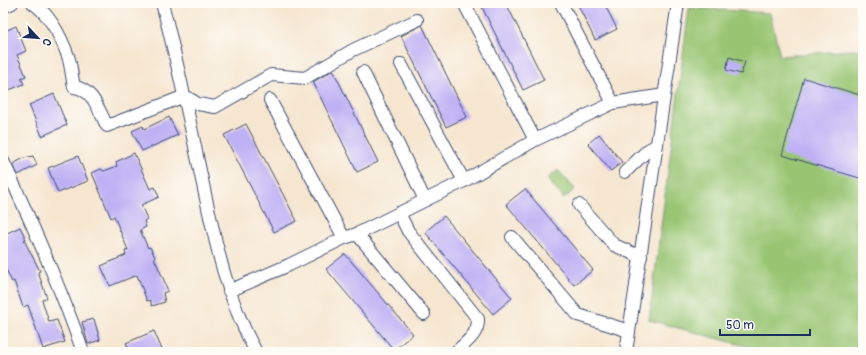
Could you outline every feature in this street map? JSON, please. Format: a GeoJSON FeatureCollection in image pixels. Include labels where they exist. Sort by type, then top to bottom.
{"type":"FeatureCollection","features":[{"type":"Feature","properties":{"kind":"street"},"geometry":{"type":"LineString","coordinates":[[3,7],[12,3]]}},
{"type":"Feature","properties":{"kind":"street"},"geometry":{"type":"LineString","coordinates":[[33,3],[41,8],[68,56],[74,87],[81,88],[88,92],[107,126],[185,96]]}},
{"type":"Feature","properties":{"kind":"street"},"geometry":{"type":"LineString","coordinates":[[162,3],[185,96],[213,229],[229,291],[235,309],[256,352]]}},
{"type":"Feature","properties":{"kind":"street"},"geometry":{"type":"LineString","coordinates":[[464,3],[535,140]]}},
{"type":"Feature","properties":{"kind":"street"},"geometry":{"type":"LineString","coordinates":[[561,3],[613,103]]}},
{"type":"Feature","properties":{"kind":"street"},"geometry":{"type":"LineString","coordinates":[[626,352],[678,3]]}},
{"type":"Feature","properties":{"kind":"street"},"geometry":{"type":"LineString","coordinates":[[185,96],[198,104],[215,107],[271,75],[305,78],[353,50],[417,20]]}},
{"type":"Feature","properties":{"kind":"street"},"geometry":{"type":"LineString","coordinates":[[402,64],[464,180]]}},
{"type":"Feature","properties":{"kind":"street"},"geometry":{"type":"LineString","coordinates":[[363,72],[425,200]]}},
{"type":"Feature","properties":{"kind":"street"},"geometry":{"type":"LineString","coordinates":[[229,291],[289,265],[344,238],[357,234],[464,180],[535,140],[613,103],[664,96]]}},
{"type":"Feature","properties":{"kind":"street"},"geometry":{"type":"LineString","coordinates":[[270,100],[344,238]]}},
{"type":"Feature","properties":{"kind":"street"},"geometry":{"type":"LineString","coordinates":[[625,172],[648,150],[657,145]]}},
{"type":"Feature","properties":{"kind":"street"},"geometry":{"type":"LineString","coordinates":[[3,161],[41,244],[65,303],[82,352]]}},
{"type":"Feature","properties":{"kind":"street"},"geometry":{"type":"LineString","coordinates":[[580,205],[614,245],[641,257]]}},
{"type":"Feature","properties":{"kind":"street"},"geometry":{"type":"LineString","coordinates":[[399,213],[408,231],[478,320],[476,332],[456,352]]}},
{"type":"Feature","properties":{"kind":"street"},"geometry":{"type":"LineString","coordinates":[[357,234],[424,314]]}},
{"type":"Feature","properties":{"kind":"street"},"geometry":{"type":"LineString","coordinates":[[512,237],[578,315],[629,331]]}},
{"type":"Feature","properties":{"kind":"green space"},"geometry":{"type":"Polygon","coordinates":[[[689,8],[770,13],[780,56],[863,49],[863,352],[768,352],[649,320],[689,8]]]}},
{"type":"Feature","properties":{"kind":"green space"},"geometry":{"type":"Polygon","coordinates":[[[558,170],[575,189],[564,199],[547,179],[558,170]]]}},
{"type":"Feature","properties":{"kind":"building"},"geometry":{"type":"Polygon","coordinates":[[[480,3],[506,3],[544,80],[523,90],[480,3]]]}},
{"type":"Feature","properties":{"kind":"building"},"geometry":{"type":"Polygon","coordinates":[[[577,3],[604,3],[617,29],[595,40],[577,3]]]}},
{"type":"Feature","properties":{"kind":"building"},"geometry":{"type":"Polygon","coordinates":[[[422,25],[467,117],[446,127],[401,36],[422,25]]]}},
{"type":"Feature","properties":{"kind":"building"},"geometry":{"type":"Polygon","coordinates":[[[16,26],[26,51],[17,55],[26,76],[21,78],[24,84],[9,90],[3,76],[3,32],[16,26]]]}},
{"type":"Feature","properties":{"kind":"building"},"geometry":{"type":"Polygon","coordinates":[[[729,57],[745,62],[741,74],[726,70],[729,57]]]}},
{"type":"Feature","properties":{"kind":"building"},"geometry":{"type":"Polygon","coordinates":[[[333,70],[378,162],[357,172],[313,82],[333,70]]]}},
{"type":"Feature","properties":{"kind":"building"},"geometry":{"type":"Polygon","coordinates":[[[804,78],[863,96],[863,179],[782,155],[804,78]]]}},
{"type":"Feature","properties":{"kind":"building"},"geometry":{"type":"Polygon","coordinates":[[[54,94],[67,125],[42,136],[29,105],[54,94]]]}},
{"type":"Feature","properties":{"kind":"building"},"geometry":{"type":"Polygon","coordinates":[[[169,117],[178,135],[142,151],[132,131],[143,126],[144,129],[169,117]]]}},
{"type":"Feature","properties":{"kind":"building"},"geometry":{"type":"Polygon","coordinates":[[[246,124],[297,221],[274,232],[224,135],[246,124]]]}},
{"type":"Feature","properties":{"kind":"building"},"geometry":{"type":"Polygon","coordinates":[[[599,134],[622,162],[611,171],[588,144],[599,134]]]}},
{"type":"Feature","properties":{"kind":"building"},"geometry":{"type":"Polygon","coordinates":[[[134,153],[150,189],[155,187],[159,197],[141,205],[147,219],[144,221],[146,227],[140,230],[148,248],[150,247],[155,257],[154,258],[168,291],[163,293],[165,302],[152,306],[150,300],[147,301],[137,275],[110,286],[101,266],[126,255],[125,251],[128,250],[114,216],[111,218],[92,173],[101,169],[104,171],[117,166],[116,162],[134,153]]]}},
{"type":"Feature","properties":{"kind":"building"},"geometry":{"type":"Polygon","coordinates":[[[33,156],[37,165],[18,175],[13,164],[24,158],[33,156]]]}},
{"type":"Feature","properties":{"kind":"building"},"geometry":{"type":"Polygon","coordinates":[[[78,156],[88,181],[58,193],[48,168],[78,156]]]}},
{"type":"Feature","properties":{"kind":"building"},"geometry":{"type":"Polygon","coordinates":[[[525,189],[593,270],[574,285],[506,204],[525,189]]]}},
{"type":"Feature","properties":{"kind":"building"},"geometry":{"type":"Polygon","coordinates":[[[444,216],[512,298],[493,314],[425,232],[444,216]]]}},
{"type":"Feature","properties":{"kind":"building"},"geometry":{"type":"Polygon","coordinates":[[[20,227],[26,239],[24,240],[40,271],[38,272],[47,298],[42,300],[49,322],[57,320],[65,342],[43,349],[28,305],[23,307],[14,281],[12,282],[3,263],[3,235],[20,227]]]}},
{"type":"Feature","properties":{"kind":"building"},"geometry":{"type":"Polygon","coordinates":[[[345,254],[413,334],[394,350],[326,269],[345,254]]]}},
{"type":"Feature","properties":{"kind":"building"},"geometry":{"type":"Polygon","coordinates":[[[94,319],[100,340],[88,344],[82,322],[94,319]]]}},
{"type":"Feature","properties":{"kind":"building"},"geometry":{"type":"Polygon","coordinates":[[[154,331],[163,352],[130,352],[126,343],[154,331]]]}}]}
